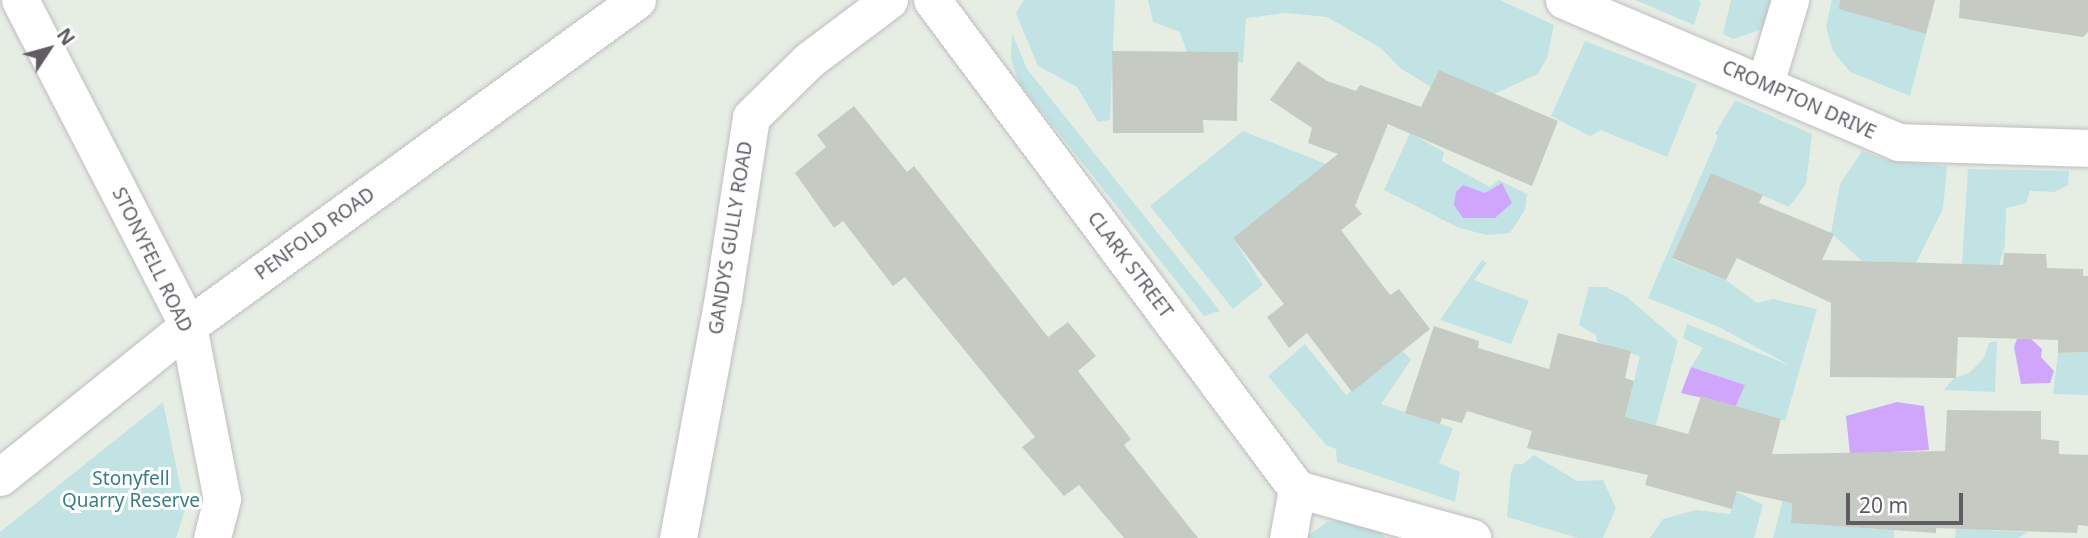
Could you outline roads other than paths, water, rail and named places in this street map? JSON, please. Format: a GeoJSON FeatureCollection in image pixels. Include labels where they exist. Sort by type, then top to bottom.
{"type":"FeatureCollection","features":[{"type":"Feature","properties":{"kind":"street","name":"STONYFELL ROAD"},"geometry":{"type":"LineString","coordinates":[[20,0],[188,326],[222,499],[212,538]]}},
{"type":"Feature","properties":{"kind":"street","name":"PENFOLD ROAD"},"geometry":{"type":"LineString","coordinates":[[0,477],[188,326],[637,0]]}},
{"type":"Feature","properties":{"kind":"street","name":"GANDYS GULLY ROAD"},"geometry":{"type":"LineString","coordinates":[[678,538],[723,298],[751,117],[809,60],[889,0]]}},
{"type":"Feature","properties":{"kind":"street","name":"CLARK STREET"},"geometry":{"type":"LineString","coordinates":[[932,0],[1297,489]]}},
{"type":"Feature","properties":{"kind":"street","name":"CROMPTON DRIVE"},"geometry":{"type":"LineString","coordinates":[[1564,0],[1898,142],[2088,148]]}},
{"type":"Feature","properties":{"kind":"street"},"geometry":{"type":"LineString","coordinates":[[1765,84],[1790,0]]}},
{"type":"Feature","properties":{"kind":"street"},"geometry":{"type":"LineString","coordinates":[[1288,538],[1297,489],[1472,538]]}},
{"type":"Feature","properties":{"kind":"park label","name":"Stonyfell Quarry Reserve"},"geometry":{"type":"Point","coordinates":[131,490]}}]}
